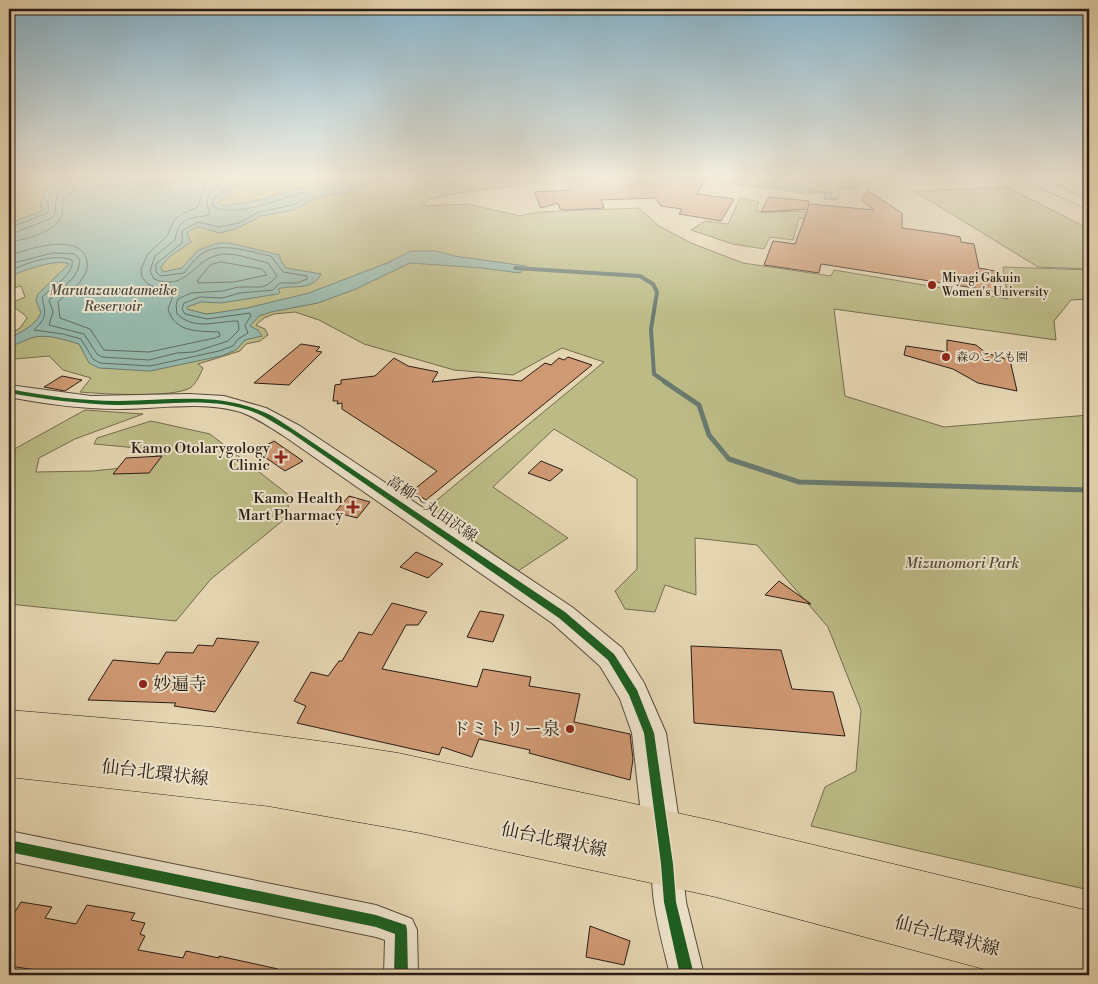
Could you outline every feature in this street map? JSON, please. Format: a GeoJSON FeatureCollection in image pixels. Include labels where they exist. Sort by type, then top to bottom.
{"type":"FeatureCollection","features":[{"type":"Feature","properties":{"kind":"main road","name":"仙台北環状線"},"geometry":{"type":"LineString","coordinates":[[9,728],[117,735],[220,747],[334,762],[437,781],[664,847],[716,875],[1089,973]]}},
{"type":"Feature","properties":{"kind":"main road","name":"仙台北環状線"},"geometry":{"type":"LineString","coordinates":[[9,758],[268,786],[420,812],[664,847],[1089,935]]}},
{"type":"Feature","properties":{"kind":"street","name":"高柳～丸田沢線"},"geometry":{"type":"LineString","coordinates":[[9,391],[91,402],[120,403],[186,399],[221,402],[259,412],[292,431],[562,615],[611,657],[633,693],[649,733],[664,847]]}},
{"type":"Feature","properties":{"kind":"street"},"geometry":{"type":"LineString","coordinates":[[9,846],[376,920],[401,930],[401,975]]}},
{"type":"Feature","properties":{"kind":"street"},"geometry":{"type":"LineString","coordinates":[[664,847],[670,902],[687,975]]}},
{"type":"Feature","properties":{"kind":"green space","name":"Mizunomori Park"},"geometry":{"type":"Polygon","coordinates":[[[9,223],[656,223],[691,243],[743,263],[831,276],[834,270],[1008,299],[1003,267],[1089,270],[1089,299],[1071,300],[1054,321],[1056,340],[834,309],[845,396],[944,427],[1089,415],[1089,890],[811,826],[825,787],[856,771],[861,710],[828,627],[757,545],[695,538],[696,595],[665,585],[655,612],[625,609],[615,591],[637,569],[637,479],[554,429],[493,487],[568,538],[518,571],[427,508],[604,362],[562,348],[513,375],[454,370],[364,344],[319,320],[295,312],[274,314],[264,318],[256,325],[265,329],[268,335],[260,341],[246,344],[240,351],[198,364],[203,368],[196,382],[190,388],[181,391],[153,394],[80,392],[91,378],[63,370],[49,356],[15,359],[9,362],[9,335],[20,328],[27,318],[11,303],[25,297],[21,286],[9,289],[9,223]]]}},
{"type":"Feature","properties":{"kind":"green space"},"geometry":{"type":"Polygon","coordinates":[[[702,223],[798,223],[793,240],[770,237],[764,249],[733,244],[691,230],[702,223]]]}},
{"type":"Feature","properties":{"kind":"green space"},"geometry":{"type":"Polygon","coordinates":[[[966,223],[1077,223],[1089,229],[1089,269],[1038,267],[966,223]]]}},
{"type":"Feature","properties":{"kind":"green space"},"geometry":{"type":"Polygon","coordinates":[[[85,410],[143,414],[75,439],[39,458],[36,472],[93,471],[151,465],[160,450],[94,444],[97,438],[151,421],[210,434],[290,496],[286,518],[211,579],[176,621],[9,604],[9,452],[85,410]]]}},
{"type":"Feature","properties":{"kind":"water","name":"Marutazawatameike Reservoir"},"geometry":{"type":"Polygon","coordinates":[[[248,223],[236,229],[219,233],[199,227],[190,230],[187,234],[191,242],[169,257],[161,267],[163,272],[182,268],[198,250],[218,243],[229,243],[280,255],[280,259],[286,268],[321,274],[317,280],[307,285],[278,289],[280,292],[278,294],[221,303],[201,302],[187,307],[187,309],[206,314],[247,308],[309,293],[387,263],[411,251],[436,251],[454,256],[526,266],[520,273],[482,268],[410,263],[356,289],[318,303],[259,316],[250,326],[258,330],[262,336],[245,340],[236,350],[221,356],[150,371],[99,368],[89,363],[79,344],[62,339],[43,336],[9,346],[9,338],[27,328],[39,317],[41,313],[36,300],[38,294],[69,264],[48,264],[9,277],[9,224],[248,223]]]}},
{"type":"Feature","properties":{"kind":"building"},"geometry":{"type":"Polygon","coordinates":[[[803,223],[902,223],[902,228],[960,237],[961,242],[974,244],[979,268],[995,271],[1000,292],[821,264],[819,273],[764,265],[773,241],[795,244],[803,223]]]}},
{"type":"Feature","properties":{"kind":"building"},"geometry":{"type":"Polygon","coordinates":[[[947,340],[976,345],[986,353],[1010,360],[1017,391],[978,383],[953,369],[904,355],[906,346],[947,352],[947,340]]]}},
{"type":"Feature","properties":{"kind":"building"},"geometry":{"type":"Polygon","coordinates":[[[301,344],[320,347],[316,351],[322,352],[289,385],[254,383],[301,344]]]}},
{"type":"Feature","properties":{"kind":"building"},"geometry":{"type":"Polygon","coordinates":[[[568,357],[592,365],[426,500],[412,491],[437,471],[342,409],[342,403],[337,404],[338,401],[333,401],[335,385],[341,384],[341,380],[375,376],[394,358],[408,366],[438,372],[432,382],[478,377],[521,381],[545,363],[551,365],[559,358],[564,360],[568,357]]]}},
{"type":"Feature","properties":{"kind":"building"},"geometry":{"type":"Polygon","coordinates":[[[62,376],[82,380],[65,391],[44,387],[62,376]]]}},
{"type":"Feature","properties":{"kind":"building"},"geometry":{"type":"Polygon","coordinates":[[[274,441],[303,461],[285,471],[256,451],[274,441]]]}},
{"type":"Feature","properties":{"kind":"building"},"geometry":{"type":"Polygon","coordinates":[[[162,456],[149,473],[113,474],[126,458],[162,456]]]}},
{"type":"Feature","properties":{"kind":"building"},"geometry":{"type":"Polygon","coordinates":[[[541,461],[563,470],[550,481],[528,473],[541,461]]]}},
{"type":"Feature","properties":{"kind":"building"},"geometry":{"type":"Polygon","coordinates":[[[349,496],[370,502],[357,518],[335,512],[349,496]]]}},
{"type":"Feature","properties":{"kind":"building"},"geometry":{"type":"Polygon","coordinates":[[[416,552],[443,564],[428,578],[400,567],[416,552]]]}},
{"type":"Feature","properties":{"kind":"building"},"geometry":{"type":"Polygon","coordinates":[[[779,581],[811,604],[765,595],[779,581]]]}},
{"type":"Feature","properties":{"kind":"building"},"geometry":{"type":"Polygon","coordinates":[[[392,603],[427,612],[418,625],[406,625],[382,669],[477,687],[483,669],[531,677],[529,686],[580,694],[574,722],[630,734],[633,759],[630,780],[529,753],[530,750],[479,739],[472,757],[442,747],[439,755],[297,723],[306,706],[294,701],[311,672],[328,676],[339,661],[342,661],[359,632],[372,635],[392,603]]]}},
{"type":"Feature","properties":{"kind":"building"},"geometry":{"type":"Polygon","coordinates":[[[480,611],[504,615],[493,642],[467,637],[480,611]]]}},
{"type":"Feature","properties":{"kind":"building"},"geometry":{"type":"Polygon","coordinates":[[[217,638],[259,642],[215,712],[174,706],[176,703],[88,700],[113,660],[159,664],[166,652],[193,653],[198,645],[213,646],[217,638]]]}},
{"type":"Feature","properties":{"kind":"building"},"geometry":{"type":"Polygon","coordinates":[[[691,646],[781,650],[792,689],[833,692],[845,736],[694,723],[691,646]]]}},
{"type":"Feature","properties":{"kind":"building"},"geometry":{"type":"Polygon","coordinates":[[[21,902],[52,907],[45,918],[76,924],[87,905],[135,913],[131,920],[145,923],[140,934],[145,936],[138,950],[183,958],[186,951],[219,958],[219,956],[278,969],[277,975],[71,975],[9,966],[9,921],[21,902]]]}},
{"type":"Feature","properties":{"kind":"building"},"geometry":{"type":"Polygon","coordinates":[[[590,926],[630,941],[624,965],[586,957],[590,926]]]}},
{"type":"Feature","properties":{"kind":"waterway"},"geometry":{"type":"LineString","coordinates":[[515,268],[640,276],[653,284],[657,292],[651,329],[654,374],[667,383]]}},
{"type":"Feature","properties":{"kind":"waterway"},"geometry":{"type":"LineString","coordinates":[[665,382],[699,405],[709,435],[729,459],[799,482],[1089,490]]}},
{"type":"Feature","properties":{"kind":"cycle path"},"geometry":{"type":"LineString","coordinates":[[9,391],[91,402],[207,401],[242,406],[259,412],[292,431],[562,615],[611,657],[633,693],[649,733],[667,864],[670,902],[687,975]]}},
{"type":"Feature","properties":{"kind":"cycle path"},"geometry":{"type":"LineString","coordinates":[[9,846],[376,921],[401,930],[401,975]]}},
{"type":"Feature","properties":{"kind":"place","name":"Miyagi Gakuin Women's University"},"geometry":{"type":"Point","coordinates":[932,285]}},
{"type":"Feature","properties":{"kind":"place","name":"森のこども園"},"geometry":{"type":"Point","coordinates":[946,357]}},
{"type":"Feature","properties":{"kind":"place","name":"Kamo Otolarygology Clinic"},"geometry":{"type":"Point","coordinates":[281,457]}},
{"type":"Feature","properties":{"kind":"place","name":"Kamo Health Mart Pharmacy"},"geometry":{"type":"Point","coordinates":[353,507]}},
{"type":"Feature","properties":{"kind":"place","name":"妙遍寺"},"geometry":{"type":"Point","coordinates":[143,684]}},
{"type":"Feature","properties":{"kind":"place","name":"ドミトリー泉"},"geometry":{"type":"Point","coordinates":[570,729]}}]}
